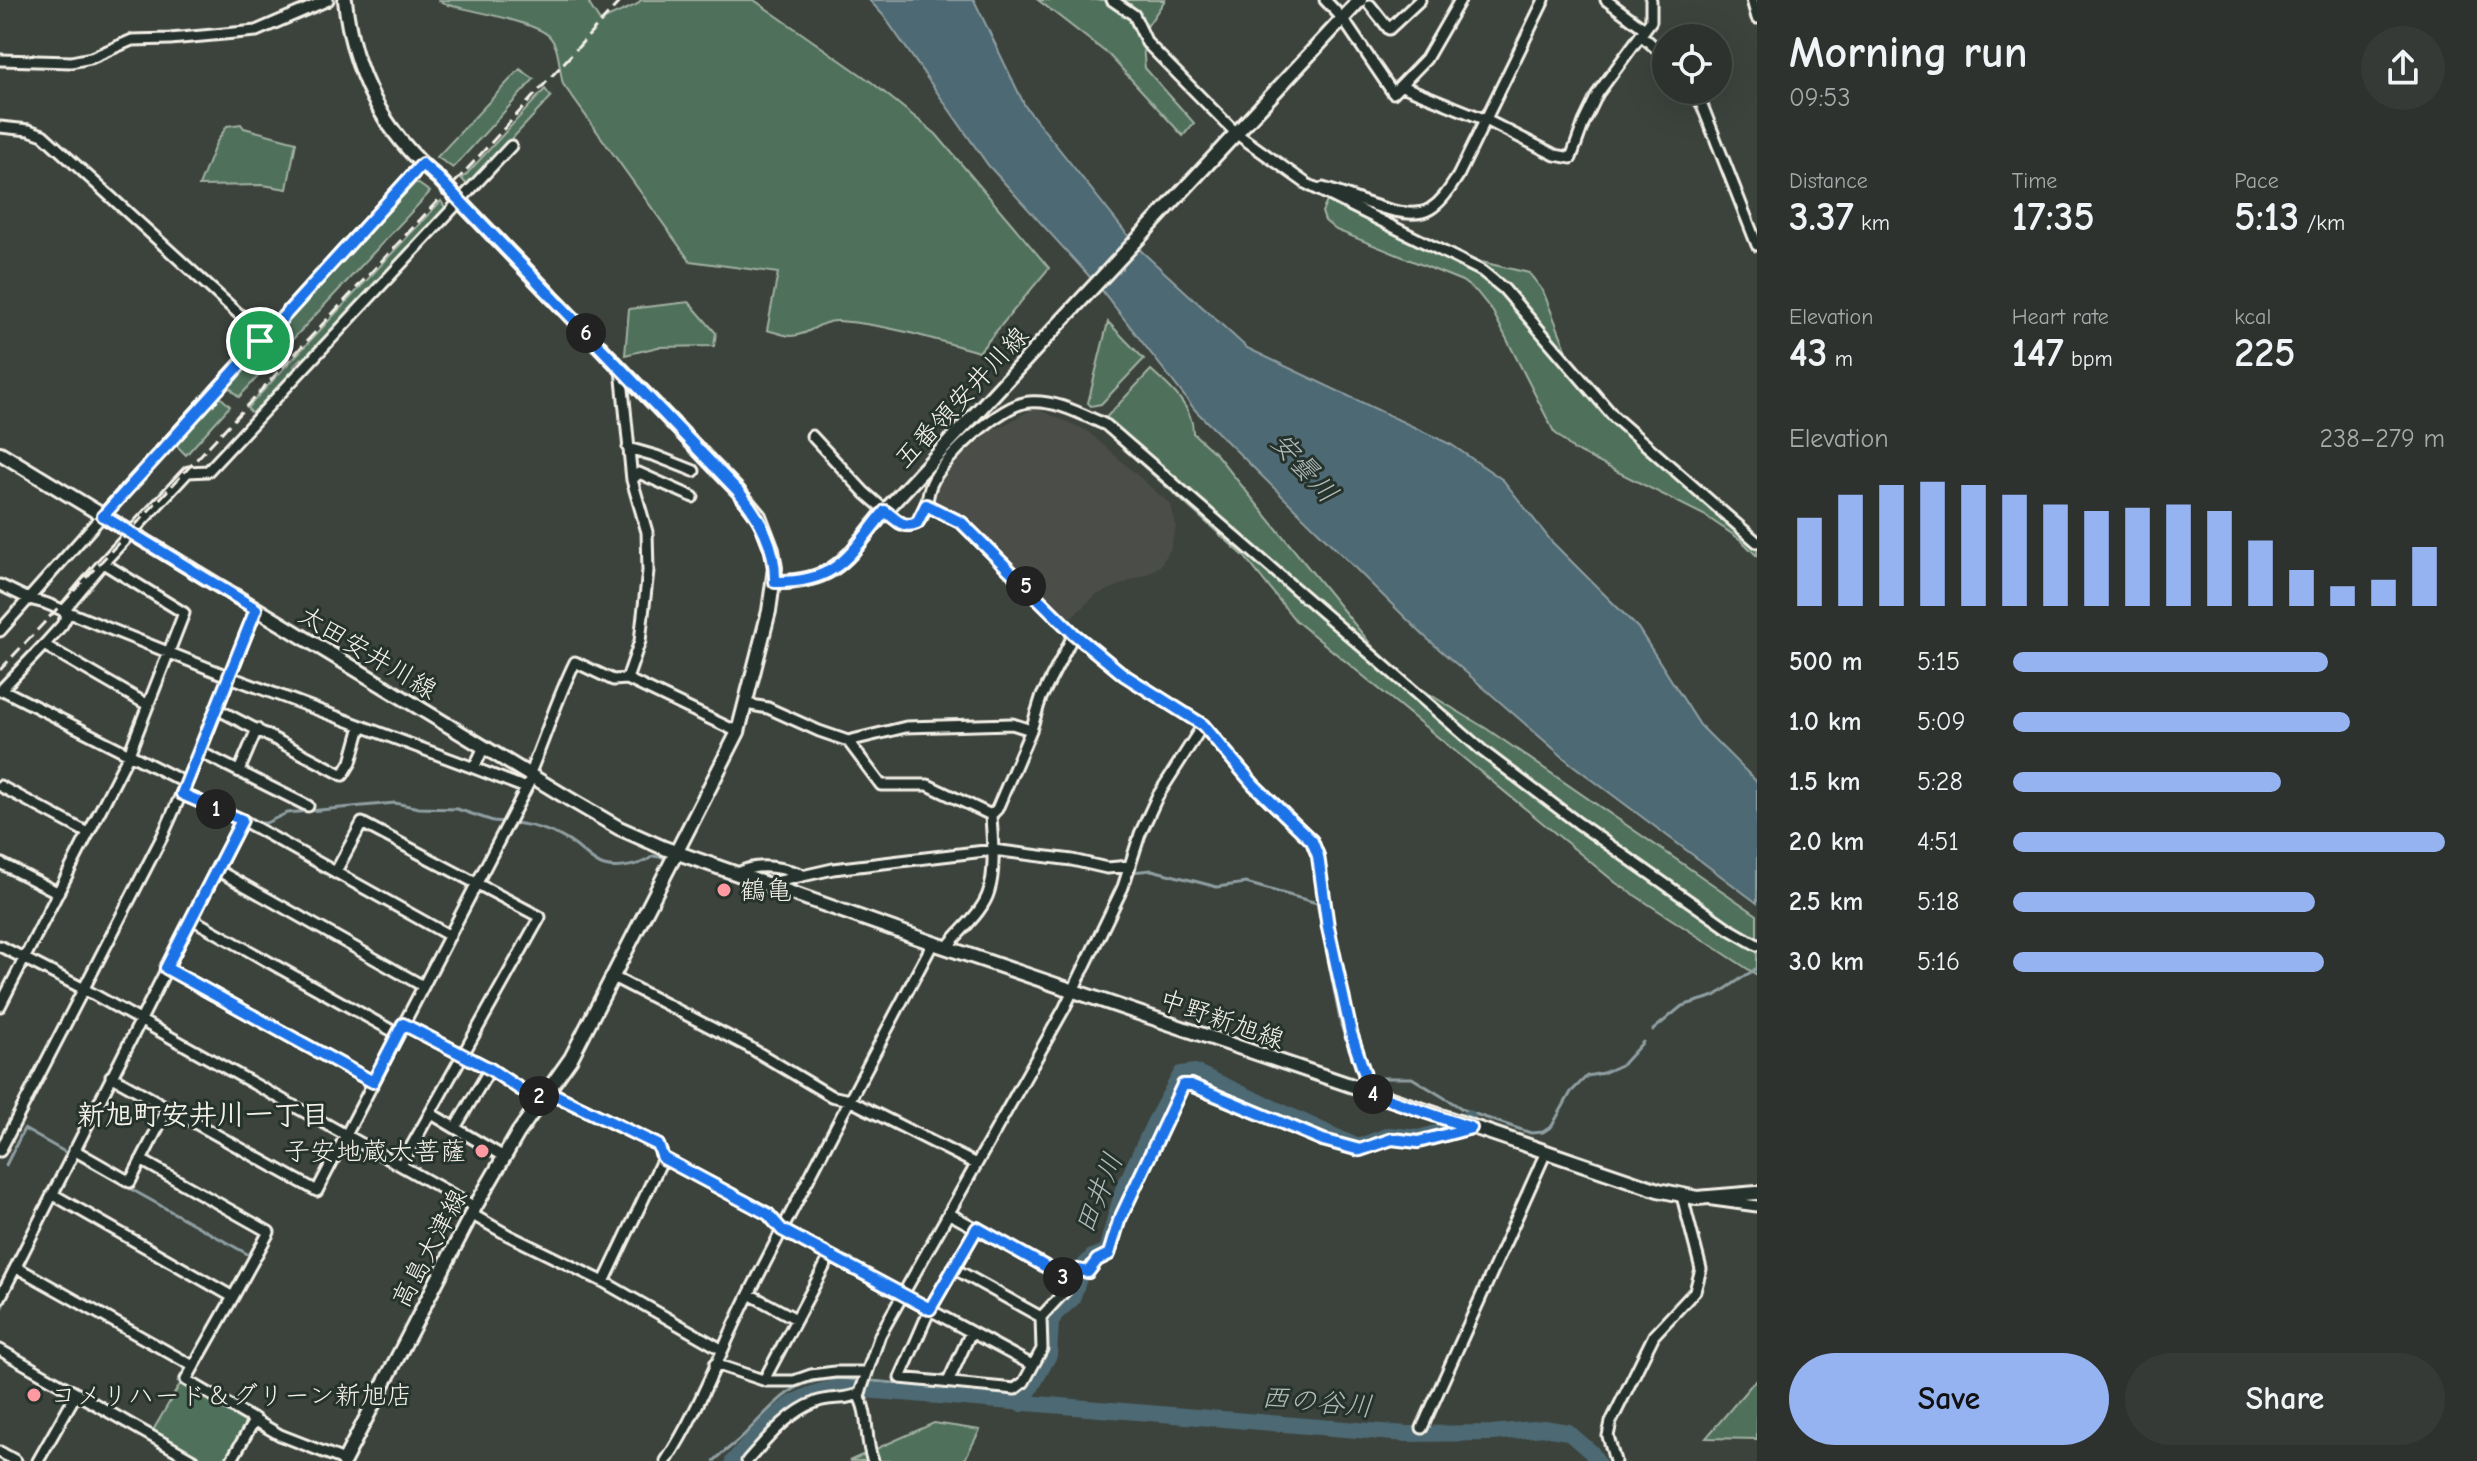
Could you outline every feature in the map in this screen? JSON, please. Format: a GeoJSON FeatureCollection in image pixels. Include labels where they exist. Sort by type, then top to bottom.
{"type":"FeatureCollection","features":[{"type":"Feature","properties":{"kind":"main road"},"geometry":{"type":"LineString","coordinates":[[345,0],[351,38],[369,91],[386,123],[759,516],[772,550],[775,582],[746,704],[738,732],[678,851]]}},
{"type":"Feature","properties":{"kind":"main road","name":"五番領安井川線"},"geometry":{"type":"LineString","coordinates":[[775,582],[803,583],[825,575],[845,559],[885,511],[1332,30],[1365,3]]}},
{"type":"Feature","properties":{"kind":"main road","name":"太田安井川線"},"geometry":{"type":"LineString","coordinates":[[0,453],[484,747],[529,780],[619,828],[678,851]]}},
{"type":"Feature","properties":{"kind":"main road","name":"中野新旭線"},"geometry":{"type":"LineString","coordinates":[[678,851],[933,943],[1658,1190],[1697,1198],[1757,1193]]}},
{"type":"Feature","properties":{"kind":"main road","name":"高島大津線"},"geometry":{"type":"LineString","coordinates":[[344,1460],[473,1210],[544,1094],[571,1058],[678,851]]}},
{"type":"Feature","properties":{"kind":"street"},"geometry":{"type":"LineString","coordinates":[[0,60],[71,62],[91,58],[132,40],[256,31],[328,0]]}},
{"type":"Feature","properties":{"kind":"street"},"geometry":{"type":"LineString","coordinates":[[1112,0],[1134,15],[1147,43],[1233,138],[1315,188],[1482,271],[1493,280],[1545,335],[1614,417],[1757,542]]}},
{"type":"Feature","properties":{"kind":"street"},"geometry":{"type":"LineString","coordinates":[[1325,0],[1343,19],[1393,93],[1426,59],[1460,0]]}},
{"type":"Feature","properties":{"kind":"street"},"geometry":{"type":"LineString","coordinates":[[1365,3],[1389,29],[1420,0]]}},
{"type":"Feature","properties":{"kind":"street"},"geometry":{"type":"LineString","coordinates":[[1315,188],[1348,194],[1410,215],[1428,211],[1443,199],[1458,176],[1544,0]]}},
{"type":"Feature","properties":{"kind":"street"},"geometry":{"type":"LineString","coordinates":[[1606,0],[1652,42]]}},
{"type":"Feature","properties":{"kind":"street"},"geometry":{"type":"LineString","coordinates":[[1402,86],[1486,120],[1555,155],[1571,158],[1598,93],[1651,21],[1651,0]]}},
{"type":"Feature","properties":{"kind":"street"},"geometry":{"type":"LineString","coordinates":[[1752,0],[1757,18]]}},
{"type":"Feature","properties":{"kind":"street"},"geometry":{"type":"LineString","coordinates":[[1701,104],[1757,245]]}},
{"type":"Feature","properties":{"kind":"street"},"geometry":{"type":"LineString","coordinates":[[0,127],[43,135],[272,348]]}},
{"type":"Feature","properties":{"kind":"street"},"geometry":{"type":"LineString","coordinates":[[186,783],[2,690],[62,625],[65,612],[103,563],[188,472],[208,471],[299,366],[511,146]]}},
{"type":"Feature","properties":{"kind":"street"},"geometry":{"type":"LineString","coordinates":[[0,631],[422,164]]}},
{"type":"Feature","properties":{"kind":"street"},"geometry":{"type":"LineString","coordinates":[[621,369],[632,480],[647,532],[648,571],[640,641],[627,679]]}},
{"type":"Feature","properties":{"kind":"street"},"geometry":{"type":"LineString","coordinates":[[812,436],[865,493],[902,525],[910,526],[917,523],[931,485],[943,467],[980,430],[1008,409],[1025,402],[1059,405],[1106,425],[1525,785],[1718,922],[1757,945]]}},
{"type":"Feature","properties":{"kind":"street"},"geometry":{"type":"LineString","coordinates":[[628,448],[694,471]]}},
{"type":"Feature","properties":{"kind":"street"},"geometry":{"type":"LineString","coordinates":[[632,480],[639,473],[693,497]]}},
{"type":"Feature","properties":{"kind":"street"},"geometry":{"type":"LineString","coordinates":[[926,505],[962,523],[1074,634],[1124,675],[1203,725],[1254,785],[1312,841],[1318,856],[1328,927],[1367,1092]]}},
{"type":"Feature","properties":{"kind":"street"},"geometry":{"type":"LineString","coordinates":[[0,1006],[129,754],[184,613],[103,563]]}},
{"type":"Feature","properties":{"kind":"street"},"geometry":{"type":"LineString","coordinates":[[0,585],[230,677],[474,768],[529,780]]}},
{"type":"Feature","properties":{"kind":"street"},"geometry":{"type":"LineString","coordinates":[[0,1151],[182,794],[256,609]]}},
{"type":"Feature","properties":{"kind":"street"},"geometry":{"type":"LineString","coordinates":[[948,946],[990,890],[993,850],[991,815],[997,809],[1031,730],[1046,685],[1074,634]]}},
{"type":"Feature","properties":{"kind":"street"},"geometry":{"type":"LineString","coordinates":[[44,645],[148,705]]}},
{"type":"Feature","properties":{"kind":"street"},"geometry":{"type":"LineString","coordinates":[[111,1076],[317,1191],[508,824],[529,780],[562,688],[575,662],[613,680],[627,679],[738,732]]}},
{"type":"Feature","properties":{"kind":"street"},"geometry":{"type":"LineString","coordinates":[[746,704],[768,708],[848,741],[881,785],[928,785],[991,815]]}},
{"type":"Feature","properties":{"kind":"street"},"geometry":{"type":"LineString","coordinates":[[217,709],[343,775],[351,762],[361,726]]}},
{"type":"Feature","properties":{"kind":"street"},"geometry":{"type":"LineString","coordinates":[[848,741],[906,727],[1012,724],[1031,730]]}},
{"type":"Feature","properties":{"kind":"street"},"geometry":{"type":"LineString","coordinates":[[858,1395],[880,1335],[1064,1009],[1123,887],[1140,834],[1157,797],[1203,725]]}},
{"type":"Feature","properties":{"kind":"street"},"geometry":{"type":"LineString","coordinates":[[239,771],[257,729]]}},
{"type":"Feature","properties":{"kind":"street"},"geometry":{"type":"LineString","coordinates":[[474,768],[484,747]]}},
{"type":"Feature","properties":{"kind":"street"},"geometry":{"type":"LineString","coordinates":[[200,752],[308,806]]}},
{"type":"Feature","properties":{"kind":"street"},"geometry":{"type":"LineString","coordinates":[[0,786],[88,833]]}},
{"type":"Feature","properties":{"kind":"street"},"geometry":{"type":"LineString","coordinates":[[182,794],[242,820],[450,936]]}},
{"type":"Feature","properties":{"kind":"street"},"geometry":{"type":"LineString","coordinates":[[0,1298],[242,820]]}},
{"type":"Feature","properties":{"kind":"street"},"geometry":{"type":"LineString","coordinates":[[335,873],[362,823],[540,917],[401,1165]]}},
{"type":"Feature","properties":{"kind":"street"},"geometry":{"type":"LineString","coordinates":[[767,884],[833,869],[993,850],[1072,860],[1107,868],[1130,866]]}},
{"type":"Feature","properties":{"kind":"street"},"geometry":{"type":"LineString","coordinates":[[0,863],[57,892]]}},
{"type":"Feature","properties":{"kind":"street"},"geometry":{"type":"LineString","coordinates":[[738,873],[747,868],[776,867],[803,875]]}},
{"type":"Feature","properties":{"kind":"street"},"geometry":{"type":"LineString","coordinates":[[217,870],[423,986]]}},
{"type":"Feature","properties":{"kind":"street"},"geometry":{"type":"LineString","coordinates":[[192,919],[400,1029],[463,1055],[520,1089],[544,1094],[658,1145],[663,1158],[768,1214],[782,1230],[1032,1365]]}},
{"type":"Feature","properties":{"kind":"street"},"geometry":{"type":"LineString","coordinates":[[666,1461],[682,1437],[721,1349],[933,943]]}},
{"type":"Feature","properties":{"kind":"street"},"geometry":{"type":"LineString","coordinates":[[0,946],[84,989],[401,1165],[508,1235],[604,1282],[721,1349]]}},
{"type":"Feature","properties":{"kind":"street"},"geometry":{"type":"LineString","coordinates":[[166,968],[373,1082]]}},
{"type":"Feature","properties":{"kind":"street"},"geometry":{"type":"LineString","coordinates":[[613,977],[747,1046],[831,1096],[849,1100],[976,1164]]}},
{"type":"Feature","properties":{"kind":"street"},"geometry":{"type":"LineString","coordinates":[[455,1128],[490,1069]]}},
{"type":"Feature","properties":{"kind":"street"},"geometry":{"type":"LineString","coordinates":[[1064,1277],[1078,1270],[1088,1272],[1097,1260],[1109,1254],[1119,1221],[1183,1085],[1191,1085],[1323,1140],[1360,1150],[1392,1139],[1418,1142],[1471,1128]]}},
{"type":"Feature","properties":{"kind":"street"},"geometry":{"type":"LineString","coordinates":[[74,1150],[130,1182],[168,1108]]}},
{"type":"Feature","properties":{"kind":"street"},"geometry":{"type":"LineString","coordinates":[[430,1113],[504,1157]]}},
{"type":"Feature","properties":{"kind":"street"},"geometry":{"type":"LineString","coordinates":[[1422,1428],[1546,1152]]}},
{"type":"Feature","properties":{"kind":"street"},"geometry":{"type":"LineString","coordinates":[[604,1282],[663,1158]]}},
{"type":"Feature","properties":{"kind":"street"},"geometry":{"type":"LineString","coordinates":[[141,1160],[269,1232],[186,1380],[280,1435],[344,1460]]}},
{"type":"Feature","properties":{"kind":"street"},"geometry":{"type":"LineString","coordinates":[[52,1194],[233,1297]]}},
{"type":"Feature","properties":{"kind":"street"},"geometry":{"type":"LineString","coordinates":[[1615,1461],[1608,1436],[1611,1422],[1654,1335],[1695,1291],[1701,1269],[1682,1196]]}},
{"type":"Feature","properties":{"kind":"street"},"geometry":{"type":"LineString","coordinates":[[1697,1198],[1757,1206]]}},
{"type":"Feature","properties":{"kind":"street"},"geometry":{"type":"LineString","coordinates":[[950,1214],[977,1228],[1064,1277],[1068,1283],[1066,1290],[1041,1317],[1042,1349],[1024,1382],[1015,1389],[900,1378],[930,1309],[977,1228]]}},
{"type":"Feature","properties":{"kind":"street"},"geometry":{"type":"LineString","coordinates":[[764,1380],[830,1256]]}},
{"type":"Feature","properties":{"kind":"street"},"geometry":{"type":"LineString","coordinates":[[16,1267],[193,1366]]}},
{"type":"Feature","properties":{"kind":"street"},"geometry":{"type":"LineString","coordinates":[[953,1268],[1041,1317]]}},
{"type":"Feature","properties":{"kind":"street"},"geometry":{"type":"LineString","coordinates":[[749,1294],[796,1319]]}},
{"type":"Feature","properties":{"kind":"street"},"geometry":{"type":"LineString","coordinates":[[948,1382],[971,1332]]}},
{"type":"Feature","properties":{"kind":"street"},"geometry":{"type":"LineString","coordinates":[[0,1350],[195,1461]]}},
{"type":"Feature","properties":{"kind":"street"},"geometry":{"type":"LineString","coordinates":[[715,1364],[764,1380],[794,1381],[835,1372],[867,1372]]}},
{"type":"Feature","properties":{"kind":"street"},"geometry":{"type":"LineString","coordinates":[[38,1461],[76,1394]]}},
{"type":"Feature","properties":{"kind":"street"},"geometry":{"type":"LineString","coordinates":[[747,1461],[794,1413],[818,1400],[858,1395]]}},
{"type":"Feature","properties":{"kind":"street"},"geometry":{"type":"LineString","coordinates":[[858,1395],[863,1402],[867,1447],[873,1461]]}},
{"type":"Feature","properties":{"kind":"street"},"geometry":{"type":"LineString","coordinates":[[231,1461],[255,1419]]}},
{"type":"Feature","properties":{"kind":"street"},"geometry":{"type":"LineString","coordinates":[[0,1452],[16,1461]]}},
{"type":"Feature","properties":{"kind":"shaded area"},"geometry":{"type":"Polygon","coordinates":[[[1031,410],[1039,410],[1086,430],[1171,505],[1176,527],[1170,550],[1160,566],[1096,595],[1066,622],[961,518],[931,499],[942,477],[991,426],[999,428],[1031,410]]]}},
{"type":"Feature","properties":{"kind":"green space"},"geometry":{"type":"Polygon","coordinates":[[[438,0],[595,0],[589,4],[600,21],[641,0],[754,0],[870,81],[936,134],[1049,268],[979,352],[874,325],[838,321],[791,336],[767,330],[778,273],[690,261],[563,84],[557,52],[549,36],[516,21],[438,0]]]}},
{"type":"Feature","properties":{"kind":"green space"},"geometry":{"type":"Polygon","coordinates":[[[1038,0],[1165,0],[1142,34],[1145,68],[1194,123],[1183,136],[1109,55],[1038,0]]]}},
{"type":"Feature","properties":{"kind":"green space"},"geometry":{"type":"Polygon","coordinates":[[[520,69],[534,79],[453,168],[437,157],[520,69]]]}},
{"type":"Feature","properties":{"kind":"green space"},"geometry":{"type":"Polygon","coordinates":[[[545,89],[551,97],[468,186],[462,179],[545,89]]]}},
{"type":"Feature","properties":{"kind":"green space"},"geometry":{"type":"Polygon","coordinates":[[[241,124],[244,128],[296,142],[287,189],[263,185],[199,186],[216,143],[227,126],[241,124]]]}},
{"type":"Feature","properties":{"kind":"green space"},"geometry":{"type":"Polygon","coordinates":[[[416,182],[430,192],[239,397],[228,386],[263,347],[270,351],[276,345],[270,340],[416,182]]]}},
{"type":"Feature","properties":{"kind":"green space"},"geometry":{"type":"Polygon","coordinates":[[[1329,197],[1356,203],[1464,258],[1529,273],[1543,291],[1576,374],[1590,393],[1757,542],[1757,556],[1741,540],[1704,515],[1574,450],[1554,432],[1493,312],[1477,292],[1462,281],[1336,230],[1325,221],[1322,212],[1329,197]]]}},
{"type":"Feature","properties":{"kind":"green space"},"geometry":{"type":"Polygon","coordinates":[[[441,201],[446,209],[306,362],[301,358],[294,365],[296,371],[255,416],[247,408],[441,201]]]}},
{"type":"Feature","properties":{"kind":"green space"},"geometry":{"type":"Polygon","coordinates":[[[689,302],[716,333],[714,346],[658,347],[625,355],[629,309],[689,302]]]}},
{"type":"Feature","properties":{"kind":"green space"},"geometry":{"type":"Polygon","coordinates":[[[1108,322],[1144,359],[1101,404],[1091,406],[1088,403],[1108,322]]]}},
{"type":"Feature","properties":{"kind":"green space"},"geometry":{"type":"Polygon","coordinates":[[[1151,370],[1185,406],[1193,433],[1216,454],[1373,647],[1416,686],[1487,729],[1757,915],[1757,975],[1616,883],[1295,620],[1244,556],[1098,426],[1151,370]]]}},
{"type":"Feature","properties":{"kind":"green space"},"geometry":{"type":"Polygon","coordinates":[[[218,395],[230,406],[186,455],[175,444],[218,395]]]}},
{"type":"Feature","properties":{"kind":"green space"},"geometry":{"type":"Polygon","coordinates":[[[1757,1380],[1757,1439],[1706,1438],[1752,1384],[1757,1380]]]}},
{"type":"Feature","properties":{"kind":"green space"},"geometry":{"type":"Polygon","coordinates":[[[180,1384],[249,1423],[227,1461],[203,1461],[152,1432],[180,1384]]]}},
{"type":"Feature","properties":{"kind":"green space"},"geometry":{"type":"Polygon","coordinates":[[[934,1423],[980,1430],[964,1461],[849,1461],[934,1423]]]}},
{"type":"Feature","properties":{"kind":"water","name":"安曇川"},"geometry":{"type":"Polygon","coordinates":[[[869,0],[974,0],[1025,106],[1138,248],[1247,348],[1452,445],[1503,480],[1552,542],[1638,628],[1700,725],[1757,782],[1757,903],[1570,763],[1423,635],[1196,411],[1100,288],[988,165],[883,15],[869,0]]]}},
{"type":"Feature","properties":{"kind":"waterway"},"geometry":{"type":"LineString","coordinates":[[4,696],[117,754]]}},
{"type":"Feature","properties":{"kind":"waterway"},"geometry":{"type":"LineString","coordinates":[[134,763],[175,784]]}},
{"type":"Feature","properties":{"kind":"waterway"},"geometry":{"type":"LineString","coordinates":[[193,793],[230,810]]}},
{"type":"Feature","properties":{"kind":"waterway"},"geometry":{"type":"LineString","coordinates":[[244,816],[266,823],[287,813],[395,803],[419,808],[457,809],[505,822]]}},
{"type":"Feature","properties":{"kind":"waterway"},"geometry":{"type":"LineString","coordinates":[[513,823],[536,827],[559,836],[604,866],[630,866],[653,856],[666,858]]}},
{"type":"Feature","properties":{"kind":"waterway"},"geometry":{"type":"LineString","coordinates":[[834,873],[958,859]]}},
{"type":"Feature","properties":{"kind":"waterway"},"geometry":{"type":"LineString","coordinates":[[1028,859],[1068,864]]}},
{"type":"Feature","properties":{"kind":"waterway"},"geometry":{"type":"LineString","coordinates":[[1131,872],[1152,870],[1217,887],[1246,883],[1317,903],[1341,1025],[1357,1073],[1362,1076]]}},
{"type":"Feature","properties":{"kind":"waterway"},"geometry":{"type":"LineString","coordinates":[[1653,1030],[1682,1006],[1715,996],[1757,968]]}},
{"type":"Feature","properties":{"kind":"waterway"},"geometry":{"type":"LineString","coordinates":[[1369,1078],[1412,1078],[1466,1111],[1531,1133],[1543,1132],[1552,1126],[1571,1092],[1587,1076],[1623,1064],[1643,1042]]}},
{"type":"Feature","properties":{"kind":"waterway","name":"田井川"},"geometry":{"type":"LineString","coordinates":[[1022,1404],[1049,1355],[1051,1323],[1055,1314],[1072,1299],[1083,1267],[1092,1257],[1106,1251],[1123,1190],[1181,1074],[1195,1072],[1358,1147],[1389,1135],[1419,1138],[1457,1127],[1468,1118]]}},
{"type":"Feature","properties":{"kind":"waterway"},"geometry":{"type":"LineString","coordinates":[[6,1165],[24,1129],[65,1152]]}},
{"type":"Feature","properties":{"kind":"waterway"},"geometry":{"type":"LineString","coordinates":[[77,1159],[251,1256]]}},
{"type":"Feature","properties":{"kind":"waterway"},"geometry":{"type":"LineString","coordinates":[[0,1311],[20,1275],[183,1367],[178,1381],[243,1418]]}},
{"type":"Feature","properties":{"kind":"waterway"},"geometry":{"type":"LineString","coordinates":[[714,1461],[783,1396],[795,1389],[821,1380],[859,1380]]}},
{"type":"Feature","properties":{"kind":"waterway"},"geometry":{"type":"LineString","coordinates":[[872,1381],[1027,1395]]}},
{"type":"Feature","properties":{"kind":"waterway","name":"西の谷川"},"geometry":{"type":"LineString","coordinates":[[733,1461],[768,1423],[792,1404],[806,1396],[840,1388],[1407,1434],[1492,1433],[1544,1428],[1568,1432],[1597,1461]]}},
{"type":"Feature","properties":{"kind":"tunnel"},"geometry":{"type":"LineString","coordinates":[[272,348],[296,362]]}},
{"type":"Feature","properties":{"kind":"railway"},"geometry":{"type":"LineString","coordinates":[[0,670],[621,0]]}},
{"type":"Feature","properties":{"kind":"place","name":"鶴亀"},"geometry":{"type":"Point","coordinates":[724,890]}},
{"type":"Feature","properties":{"kind":"place","name":"子安地蔵大菩薩"},"geometry":{"type":"Point","coordinates":[482,1151]}},
{"type":"Feature","properties":{"kind":"place","name":"コメリハード＆グリーン新旭店"},"geometry":{"type":"Point","coordinates":[34,1395]}},
{"type":"Feature","properties":{"kind":"district","name":"新旭町安井川一丁目"},"geometry":{"type":"Point","coordinates":[203,1114]}},
{"type":"Feature","properties":{"kind":"route"},"geometry":{"type":"LineString","coordinates":[[422,164],[738,491],[759,516],[772,550],[775,582],[803,583],[825,575],[845,559],[885,511],[902,525],[910,526],[922,517],[926,505],[962,523],[1074,634],[1124,675],[1203,725],[1254,785],[1312,841],[1318,856],[1320,885],[1351,1033],[1367,1092],[1471,1128],[1418,1142],[1392,1139],[1360,1150],[1323,1140],[1191,1085],[1183,1085],[1119,1221],[1106,1257],[1097,1260],[1088,1272],[1078,1270],[1064,1277],[977,1228],[930,1309],[782,1230],[768,1214],[663,1158],[658,1145],[547,1091],[542,1097],[520,1089],[490,1069],[403,1024],[373,1082],[166,968],[242,820],[182,794],[256,609],[103,516],[260,341],[422,164]]}}]}
